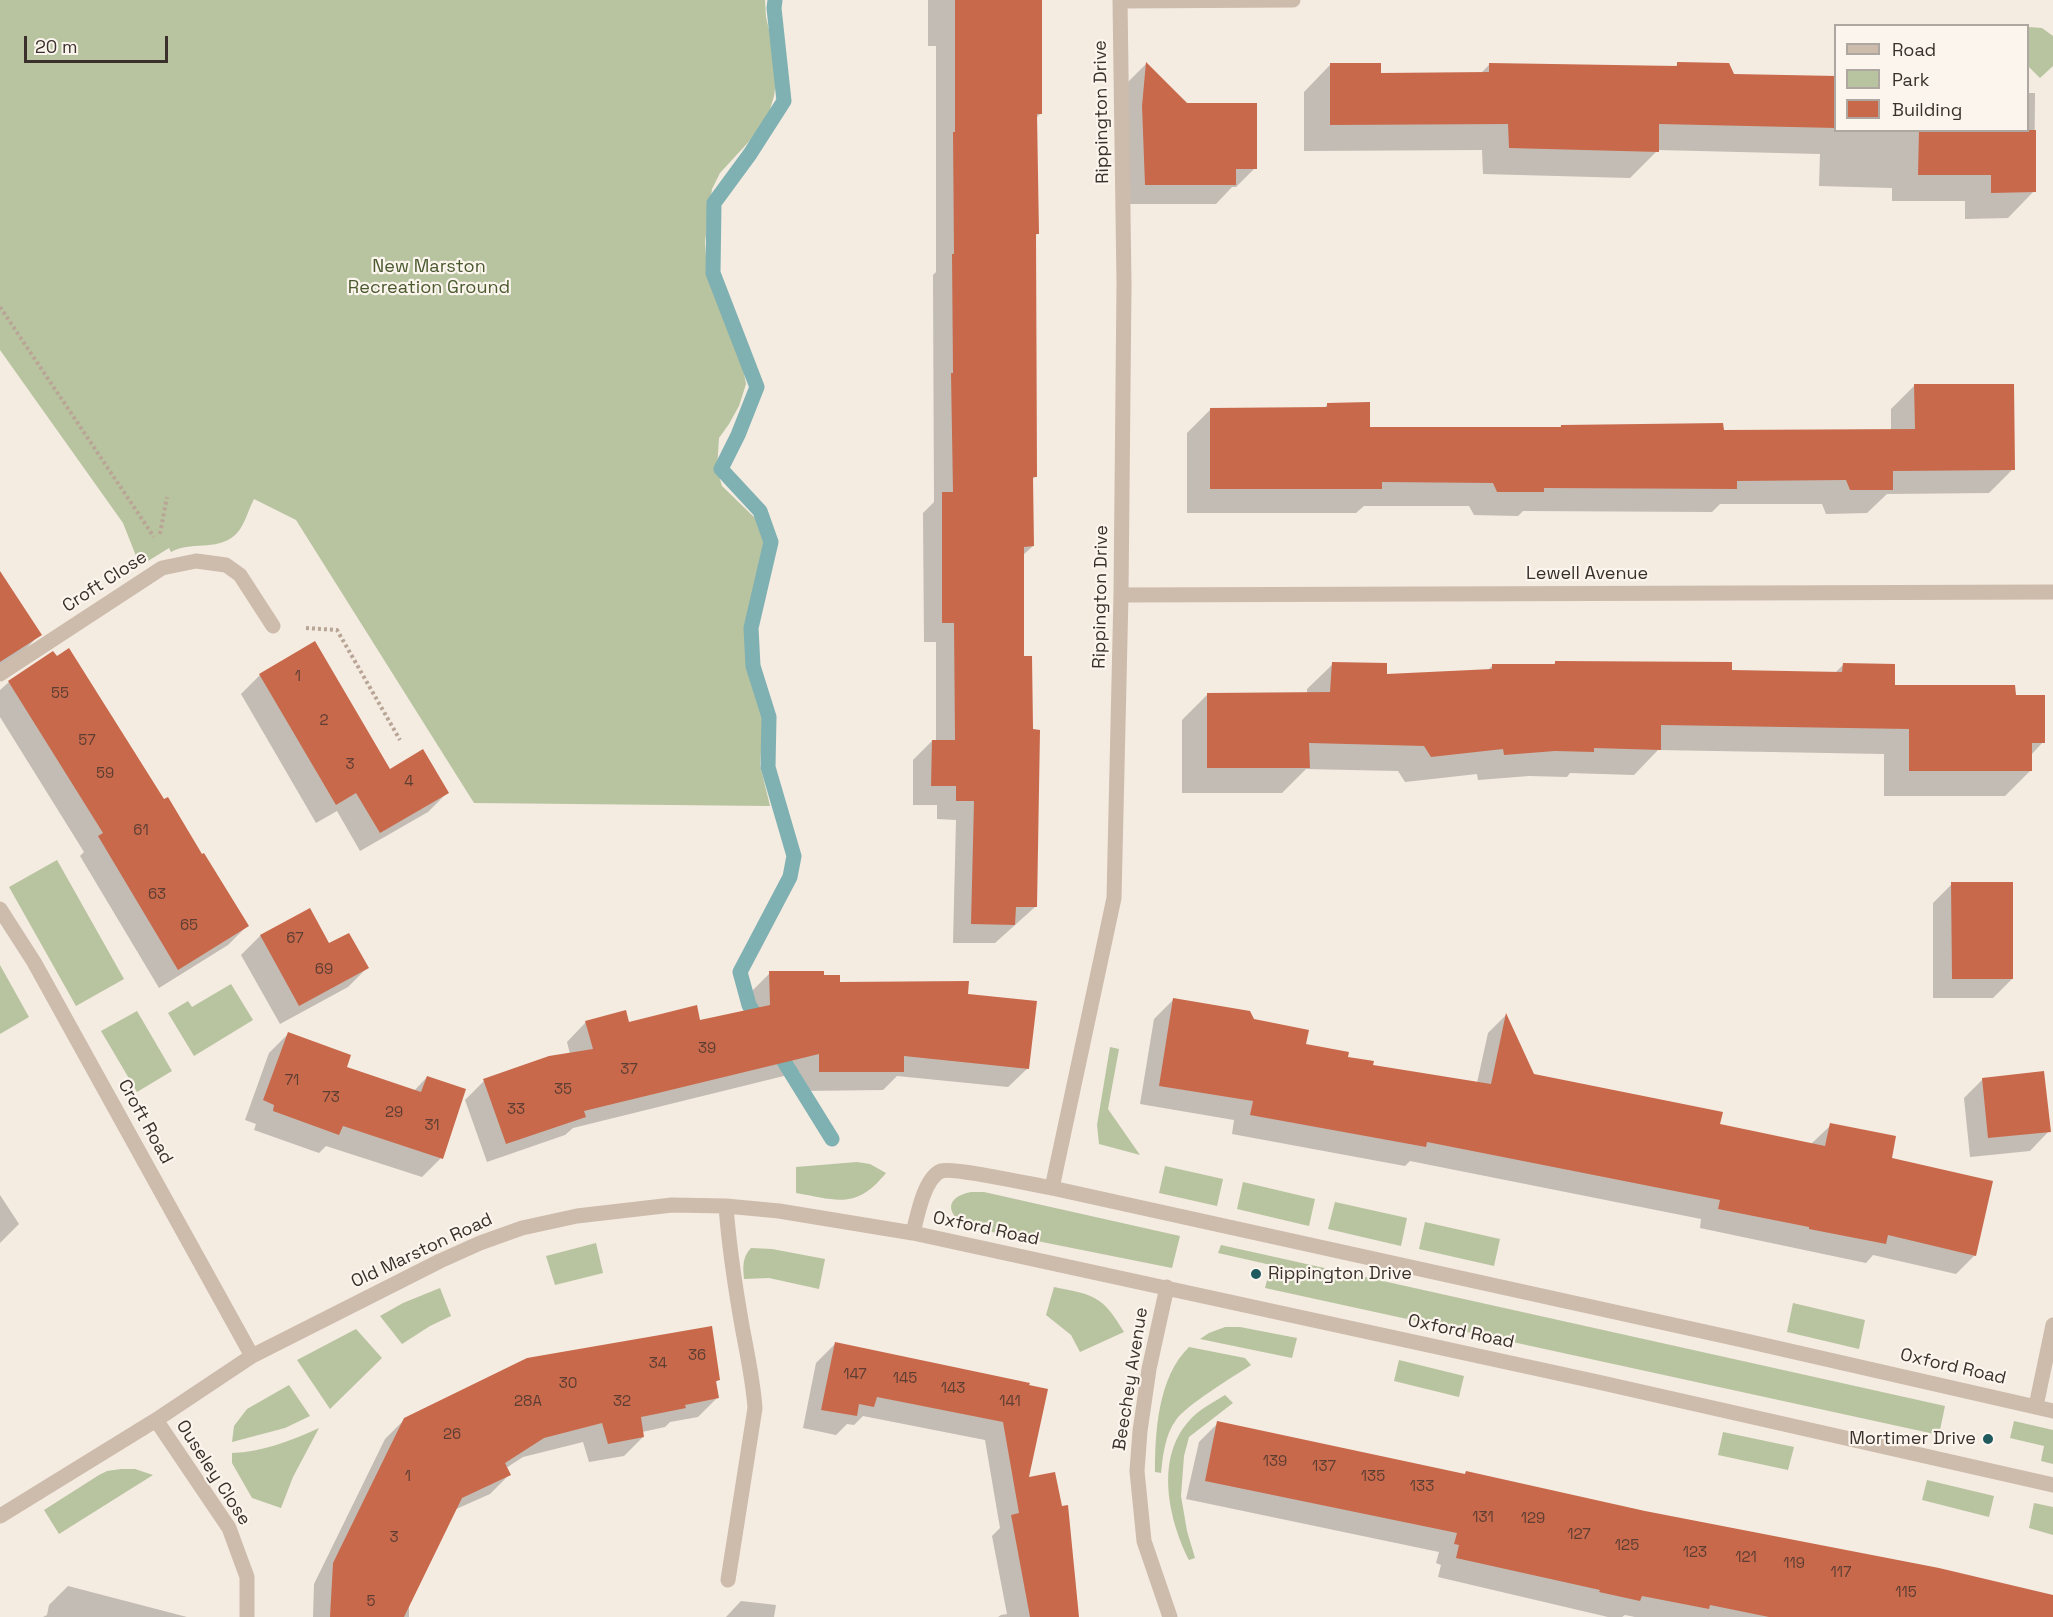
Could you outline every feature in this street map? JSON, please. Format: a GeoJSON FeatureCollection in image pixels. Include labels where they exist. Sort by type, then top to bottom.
{"type":"FeatureCollection","features":[{"type":"Feature","properties":{"kind":"street"},"geometry":{"type":"LineString","coordinates":[[1120,1],[1293,0]]}},
{"type":"Feature","properties":{"kind":"street","name":"Rippington Drive"},"geometry":{"type":"LineString","coordinates":[[1052,1188],[1114,898],[1121,595],[1124,284],[1120,1]]}},
{"type":"Feature","properties":{"kind":"street","name":"Croft Close"},"geometry":{"type":"LineString","coordinates":[[0,674],[162,568],[196,561],[226,565],[240,575],[273,626]]}},
{"type":"Feature","properties":{"kind":"street","name":"Lewell Avenue"},"geometry":{"type":"LineString","coordinates":[[1121,595],[2053,592]]}},
{"type":"Feature","properties":{"kind":"street","name":"Croft Road"},"geometry":{"type":"LineString","coordinates":[[0,909],[34,962],[252,1356]]}},
{"type":"Feature","properties":{"kind":"street","name":"Oxford Road"},"geometry":{"type":"LineString","coordinates":[[2053,1411],[1052,1188],[960,1171],[942,1171],[932,1179],[921,1203],[913,1233],[1609,1384],[2053,1485]]}},
{"type":"Feature","properties":{"kind":"street","name":"Old Marston Road"},"geometry":{"type":"LineString","coordinates":[[0,1516],[156,1420],[252,1356],[440,1261],[522,1228],[577,1216],[672,1205],[726,1206],[779,1211],[913,1233]]}},
{"type":"Feature","properties":{"kind":"street"},"geometry":{"type":"LineString","coordinates":[[726,1206],[733,1276],[753,1380],[755,1408],[728,1580]]}},
{"type":"Feature","properties":{"kind":"street","name":"Beechey Avenue"},"geometry":{"type":"LineString","coordinates":[[1167,1287],[1149,1369],[1137,1471],[1144,1541],[1170,1617]]}},
{"type":"Feature","properties":{"kind":"street"},"geometry":{"type":"LineString","coordinates":[[2036,1406],[2053,1325]]}},
{"type":"Feature","properties":{"kind":"street","name":"Ouseley Close"},"geometry":{"type":"LineString","coordinates":[[156,1420],[229,1528],[247,1577],[247,1617]]}},
{"type":"Feature","properties":{"kind":"path"},"geometry":{"type":"LineString","coordinates":[[0,307],[158,543]]}},
{"type":"Feature","properties":{"kind":"path"},"geometry":{"type":"LineString","coordinates":[[273,626],[337,630],[400,740]]}},
{"type":"Feature","properties":{"kind":"green space","name":"New Marston Recreation Ground"},"geometry":{"type":"Polygon","coordinates":[[[0,0],[765,0],[766,17],[778,68],[774,96],[766,123],[720,173],[712,189],[705,242],[707,272],[742,363],[746,384],[739,406],[719,438],[717,469],[722,486],[756,519],[765,537],[748,613],[747,650],[748,666],[759,690],[764,712],[760,765],[770,806],[474,803],[296,520],[254,499],[246,519],[234,536],[227,541],[186,547],[171,552],[169,548],[140,566],[123,523],[0,350],[0,0]]]}},
{"type":"Feature","properties":{"kind":"green space"},"geometry":{"type":"Polygon","coordinates":[[[2029,27],[2042,28],[2053,36],[2053,66],[2040,78],[2029,67],[2029,27]]]}},
{"type":"Feature","properties":{"kind":"green space"},"geometry":{"type":"Polygon","coordinates":[[[57,860],[124,979],[76,1006],[9,887],[57,860]]]}},
{"type":"Feature","properties":{"kind":"green space"},"geometry":{"type":"Polygon","coordinates":[[[0,965],[29,1017],[0,1034],[0,965]]]}},
{"type":"Feature","properties":{"kind":"green space"},"geometry":{"type":"Polygon","coordinates":[[[231,984],[253,1020],[194,1056],[168,1013],[188,1001],[192,1007],[231,984]]]}},
{"type":"Feature","properties":{"kind":"green space"},"geometry":{"type":"Polygon","coordinates":[[[137,1011],[172,1071],[137,1092],[101,1031],[137,1011]]]}},
{"type":"Feature","properties":{"kind":"green space"},"geometry":{"type":"Polygon","coordinates":[[[1110,1047],[1119,1049],[1108,1109],[1140,1155],[1099,1144],[1097,1125],[1110,1047]]]}},
{"type":"Feature","properties":{"kind":"green space"},"geometry":{"type":"Polygon","coordinates":[[[857,1162],[870,1164],[886,1173],[865,1193],[845,1200],[835,1200],[796,1193],[796,1167],[857,1162]]]}},
{"type":"Feature","properties":{"kind":"green space"},"geometry":{"type":"Polygon","coordinates":[[[1165,1166],[1223,1179],[1217,1206],[1159,1193],[1165,1166]]]}},
{"type":"Feature","properties":{"kind":"green space"},"geometry":{"type":"Polygon","coordinates":[[[1243,1182],[1315,1199],[1309,1226],[1237,1209],[1243,1182]]]}},
{"type":"Feature","properties":{"kind":"green space"},"geometry":{"type":"Polygon","coordinates":[[[971,1192],[984,1192],[1180,1236],[1172,1268],[972,1228],[958,1219],[951,1209],[955,1199],[971,1192]]]}},
{"type":"Feature","properties":{"kind":"green space"},"geometry":{"type":"Polygon","coordinates":[[[1335,1202],[1407,1218],[1401,1246],[1328,1229],[1335,1202]]]}},
{"type":"Feature","properties":{"kind":"green space"},"geometry":{"type":"Polygon","coordinates":[[[1425,1222],[1500,1239],[1494,1266],[1419,1249],[1425,1222]]]}},
{"type":"Feature","properties":{"kind":"green space"},"geometry":{"type":"Polygon","coordinates":[[[596,1243],[603,1273],[555,1285],[546,1256],[596,1243]]]}},
{"type":"Feature","properties":{"kind":"green space"},"geometry":{"type":"Polygon","coordinates":[[[1221,1245],[1945,1406],[1939,1435],[1265,1288],[1271,1265],[1218,1253],[1221,1245]]]}},
{"type":"Feature","properties":{"kind":"green space"},"geometry":{"type":"Polygon","coordinates":[[[751,1248],[772,1249],[825,1259],[819,1289],[769,1278],[744,1279],[743,1267],[751,1248]]]}},
{"type":"Feature","properties":{"kind":"green space"},"geometry":{"type":"Polygon","coordinates":[[[1054,1287],[1079,1292],[1096,1299],[1109,1310],[1124,1332],[1080,1352],[1071,1335],[1046,1315],[1054,1287]]]}},
{"type":"Feature","properties":{"kind":"green space"},"geometry":{"type":"Polygon","coordinates":[[[440,1288],[451,1316],[402,1344],[380,1316],[403,1303],[440,1288]]]}},
{"type":"Feature","properties":{"kind":"green space"},"geometry":{"type":"Polygon","coordinates":[[[1793,1303],[1865,1320],[1859,1349],[1787,1332],[1793,1303]]]}},
{"type":"Feature","properties":{"kind":"green space"},"geometry":{"type":"Polygon","coordinates":[[[1225,1327],[1240,1327],[1297,1338],[1292,1358],[1200,1339],[1225,1327]]]}},
{"type":"Feature","properties":{"kind":"green space"},"geometry":{"type":"Polygon","coordinates":[[[356,1329],[382,1358],[330,1409],[297,1360],[356,1329]]]}},
{"type":"Feature","properties":{"kind":"green space"},"geometry":{"type":"Polygon","coordinates":[[[1189,1347],[1245,1358],[1251,1365],[1199,1399],[1181,1414],[1172,1426],[1167,1439],[1161,1473],[1155,1472],[1160,1406],[1171,1374],[1189,1347]]]}},
{"type":"Feature","properties":{"kind":"green space"},"geometry":{"type":"Polygon","coordinates":[[[1399,1360],[1464,1376],[1459,1397],[1394,1381],[1399,1360]]]}},
{"type":"Feature","properties":{"kind":"green space"},"geometry":{"type":"Polygon","coordinates":[[[289,1385],[310,1416],[285,1428],[232,1442],[234,1426],[247,1409],[289,1385]]]}},
{"type":"Feature","properties":{"kind":"green space"},"geometry":{"type":"Polygon","coordinates":[[[1225,1395],[1233,1403],[1189,1437],[1184,1456],[1181,1496],[1187,1531],[1195,1558],[1189,1560],[1171,1509],[1169,1472],[1171,1454],[1188,1422],[1201,1410],[1225,1395]]]}},
{"type":"Feature","properties":{"kind":"green space"},"geometry":{"type":"Polygon","coordinates":[[[2014,1421],[2053,1430],[2053,1464],[2041,1461],[2044,1446],[2010,1438],[2014,1421]]]}},
{"type":"Feature","properties":{"kind":"green space"},"geometry":{"type":"Polygon","coordinates":[[[319,1428],[293,1477],[281,1508],[252,1498],[232,1463],[232,1453],[276,1445],[319,1428]]]}},
{"type":"Feature","properties":{"kind":"green space"},"geometry":{"type":"Polygon","coordinates":[[[1723,1432],[1794,1447],[1788,1470],[1718,1455],[1723,1432]]]}},
{"type":"Feature","properties":{"kind":"green space"},"geometry":{"type":"Polygon","coordinates":[[[121,1469],[135,1469],[153,1475],[59,1534],[44,1510],[99,1475],[121,1469]]]}},
{"type":"Feature","properties":{"kind":"green space"},"geometry":{"type":"Polygon","coordinates":[[[1927,1480],[1994,1496],[1989,1517],[1922,1500],[1927,1480]]]}},
{"type":"Feature","properties":{"kind":"green space"},"geometry":{"type":"Polygon","coordinates":[[[2034,1503],[2053,1507],[2053,1535],[2029,1528],[2034,1503]]]}},
{"type":"Feature","properties":{"kind":"building"},"geometry":{"type":"Polygon","coordinates":[[[955,0],[1042,0],[1042,114],[1037,114],[1039,234],[1036,234],[1037,477],[1033,477],[1034,546],[1024,547],[1024,656],[1032,656],[1033,729],[1040,730],[1037,907],[1016,907],[1015,925],[971,924],[974,801],[956,801],[956,786],[931,786],[932,740],[955,740],[954,623],[942,623],[942,492],[953,492],[951,373],[953,373],[955,0]]]}},
{"type":"Feature","properties":{"kind":"building"},"geometry":{"type":"Polygon","coordinates":[[[1146,62],[1187,103],[1257,103],[1257,169],[1236,169],[1236,185],[1145,185],[1142,106],[1146,62]]]}},
{"type":"Feature","properties":{"kind":"building"},"geometry":{"type":"Polygon","coordinates":[[[1677,62],[1729,63],[1734,74],[1834,76],[1834,128],[1659,124],[1659,152],[1509,148],[1508,124],[1330,125],[1330,63],[1381,63],[1381,73],[1489,72],[1489,63],[1677,66],[1677,62]]]}},
{"type":"Feature","properties":{"kind":"building"},"geometry":{"type":"Polygon","coordinates":[[[2029,130],[2036,130],[2036,192],[1991,193],[1991,175],[1918,175],[1919,132],[2029,132],[2029,130]]]}},
{"type":"Feature","properties":{"kind":"building"},"geometry":{"type":"Polygon","coordinates":[[[1914,384],[2014,384],[2015,470],[1893,471],[1893,490],[1850,490],[1846,480],[1737,481],[1737,489],[1544,488],[1544,492],[1497,492],[1493,483],[1382,482],[1382,489],[1210,489],[1210,408],[1327,407],[1327,403],[1370,402],[1370,427],[1561,427],[1561,425],[1723,423],[1724,430],[1915,429],[1914,384]]]}},
{"type":"Feature","properties":{"kind":"building"},"geometry":{"type":"Polygon","coordinates":[[[0,571],[42,635],[0,662],[0,571]]]}},
{"type":"Feature","properties":{"kind":"building"},"geometry":{"type":"Polygon","coordinates":[[[315,641],[390,769],[423,749],[449,793],[380,833],[356,793],[336,805],[259,674],[315,641]]]}},
{"type":"Feature","properties":{"kind":"building"},"geometry":{"type":"Polygon","coordinates":[[[69,648],[164,799],[168,797],[249,926],[178,970],[98,836],[103,833],[8,681],[53,651],[57,656],[69,648]]]}},
{"type":"Feature","properties":{"kind":"building"},"geometry":{"type":"Polygon","coordinates":[[[1555,661],[1732,662],[1732,670],[1842,672],[1843,663],[1895,664],[1895,685],[2015,685],[2016,695],[2045,695],[2045,743],[2032,743],[2032,771],[1909,771],[1909,729],[1661,725],[1661,750],[1594,748],[1594,752],[1555,751],[1504,755],[1503,749],[1431,757],[1424,746],[1309,743],[1310,768],[1207,768],[1207,693],[1330,692],[1332,662],[1387,663],[1387,674],[1492,669],[1492,664],[1555,664],[1555,661]]]}},
{"type":"Feature","properties":{"kind":"building"},"geometry":{"type":"Polygon","coordinates":[[[1951,882],[2013,882],[2013,979],[1952,979],[1951,882]]]}},
{"type":"Feature","properties":{"kind":"building"},"geometry":{"type":"Polygon","coordinates":[[[310,908],[329,943],[349,933],[369,968],[299,1006],[260,935],[310,908]]]}},
{"type":"Feature","properties":{"kind":"building"},"geometry":{"type":"Polygon","coordinates":[[[769,971],[824,971],[824,975],[840,975],[840,982],[969,981],[968,994],[1037,1001],[1029,1069],[904,1056],[904,1072],[819,1072],[819,1054],[584,1111],[586,1117],[506,1144],[483,1079],[549,1056],[593,1049],[585,1021],[626,1010],[629,1022],[697,1005],[700,1020],[770,1005],[769,971]]]}},
{"type":"Feature","properties":{"kind":"building"},"geometry":{"type":"Polygon","coordinates":[[[1173,998],[1250,1011],[1254,1019],[1309,1030],[1306,1044],[1349,1052],[1348,1057],[1374,1061],[1373,1065],[1491,1084],[1506,1013],[1534,1074],[1723,1112],[1720,1124],[1825,1146],[1830,1123],[1896,1136],[1892,1158],[1993,1181],[1976,1256],[1888,1235],[1886,1244],[1809,1229],[1809,1227],[1718,1209],[1720,1200],[1427,1142],[1426,1147],[1250,1115],[1253,1101],[1159,1086],[1173,998]]]}},
{"type":"Feature","properties":{"kind":"building"},"geometry":{"type":"Polygon","coordinates":[[[288,1032],[351,1055],[347,1067],[421,1092],[427,1076],[466,1089],[443,1159],[343,1126],[339,1135],[273,1111],[274,1105],[263,1100],[288,1032]]]}},
{"type":"Feature","properties":{"kind":"building"},"geometry":{"type":"Polygon","coordinates":[[[2044,1071],[2051,1132],[1988,1138],[1982,1078],[2044,1071]]]}},
{"type":"Feature","properties":{"kind":"building"},"geometry":{"type":"Polygon","coordinates":[[[712,1326],[720,1380],[716,1381],[719,1398],[685,1405],[686,1408],[641,1417],[644,1437],[608,1444],[602,1423],[544,1438],[505,1463],[511,1475],[462,1498],[404,1617],[330,1617],[333,1563],[404,1418],[527,1358],[712,1326]]]}},
{"type":"Feature","properties":{"kind":"building"},"geometry":{"type":"Polygon","coordinates":[[[835,1342],[1030,1383],[1029,1385],[1048,1389],[1029,1477],[1055,1472],[1062,1506],[1068,1505],[1079,1617],[1030,1617],[1011,1515],[1019,1513],[1003,1422],[877,1397],[874,1407],[859,1404],[857,1416],[821,1410],[835,1342]]]}},
{"type":"Feature","properties":{"kind":"building"},"geometry":{"type":"Polygon","coordinates":[[[1217,1421],[1465,1474],[1466,1471],[1645,1511],[1939,1568],[2053,1595],[2053,1617],[1769,1617],[1710,1605],[1709,1609],[1642,1596],[1640,1601],[1599,1592],[1600,1590],[1456,1558],[1459,1545],[1454,1544],[1457,1533],[1205,1481],[1217,1421]]]}},
{"type":"Feature","properties":{"kind":"waterway"},"geometry":{"type":"LineString","coordinates":[[775,0],[784,101],[750,154],[714,203],[713,273],[757,387],[738,435],[721,469],[760,511],[771,542],[751,628],[753,666],[769,717],[768,767],[794,856],[790,877],[740,972],[749,1005],[832,1139]]}},
{"type":"Feature","properties":{"kind":"place","name":"Rippington Drive"},"geometry":{"type":"Point","coordinates":[1256,1274]}},
{"type":"Feature","properties":{"kind":"place","name":"Mortimer Drive"},"geometry":{"type":"Point","coordinates":[1988,1439]}}]}
